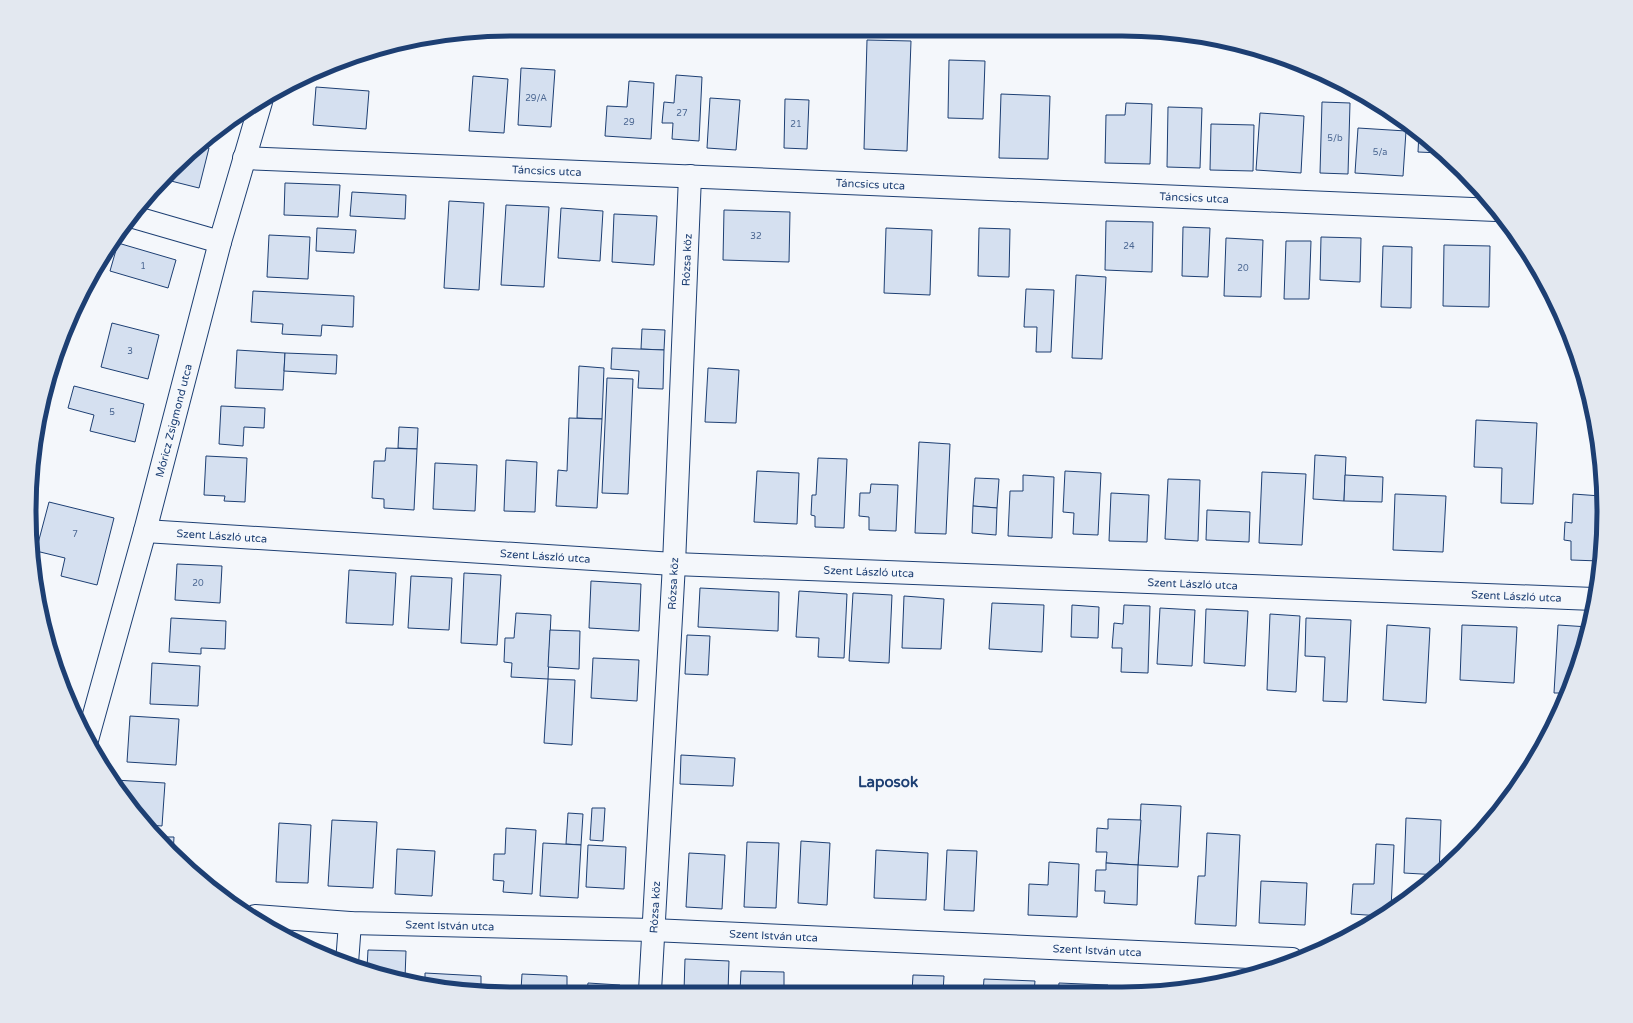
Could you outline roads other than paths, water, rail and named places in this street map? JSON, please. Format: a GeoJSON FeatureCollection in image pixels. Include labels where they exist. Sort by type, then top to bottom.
{"type":"FeatureCollection","features":[{"type":"Feature","properties":{"kind":"street","name":"Móricz Zsigmond utca"},"geometry":{"type":"LineString","coordinates":[[90,732],[145,531],[220,242],[259,109]]}},
{"type":"Feature","properties":{"kind":"street","name":"Táncsics utca"},"geometry":{"type":"LineString","coordinates":[[244,158],[1489,210]]}},
{"type":"Feature","properties":{"kind":"street","name":"Rózsa köz"},"geometry":{"type":"LineString","coordinates":[[650,987],[652,930],[674,564],[690,176]]}},
{"type":"Feature","properties":{"kind":"street"},"geometry":{"type":"LineString","coordinates":[[137,218],[220,242]]}},
{"type":"Feature","properties":{"kind":"street","name":"Szent László utca"},"geometry":{"type":"LineString","coordinates":[[145,531],[674,564],[1589,599]]}},
{"type":"Feature","properties":{"kind":"street","name":"Szent István utca"},"geometry":{"type":"LineString","coordinates":[[263,917],[350,923],[652,930],[1283,959]]}},
{"type":"Feature","properties":{"kind":"street"},"geometry":{"type":"LineString","coordinates":[[347,958],[350,923]]}},
{"type":"Feature","properties":{"kind":"district","name":"Laposok"},"geometry":{"type":"Point","coordinates":[888,782]}}]}
